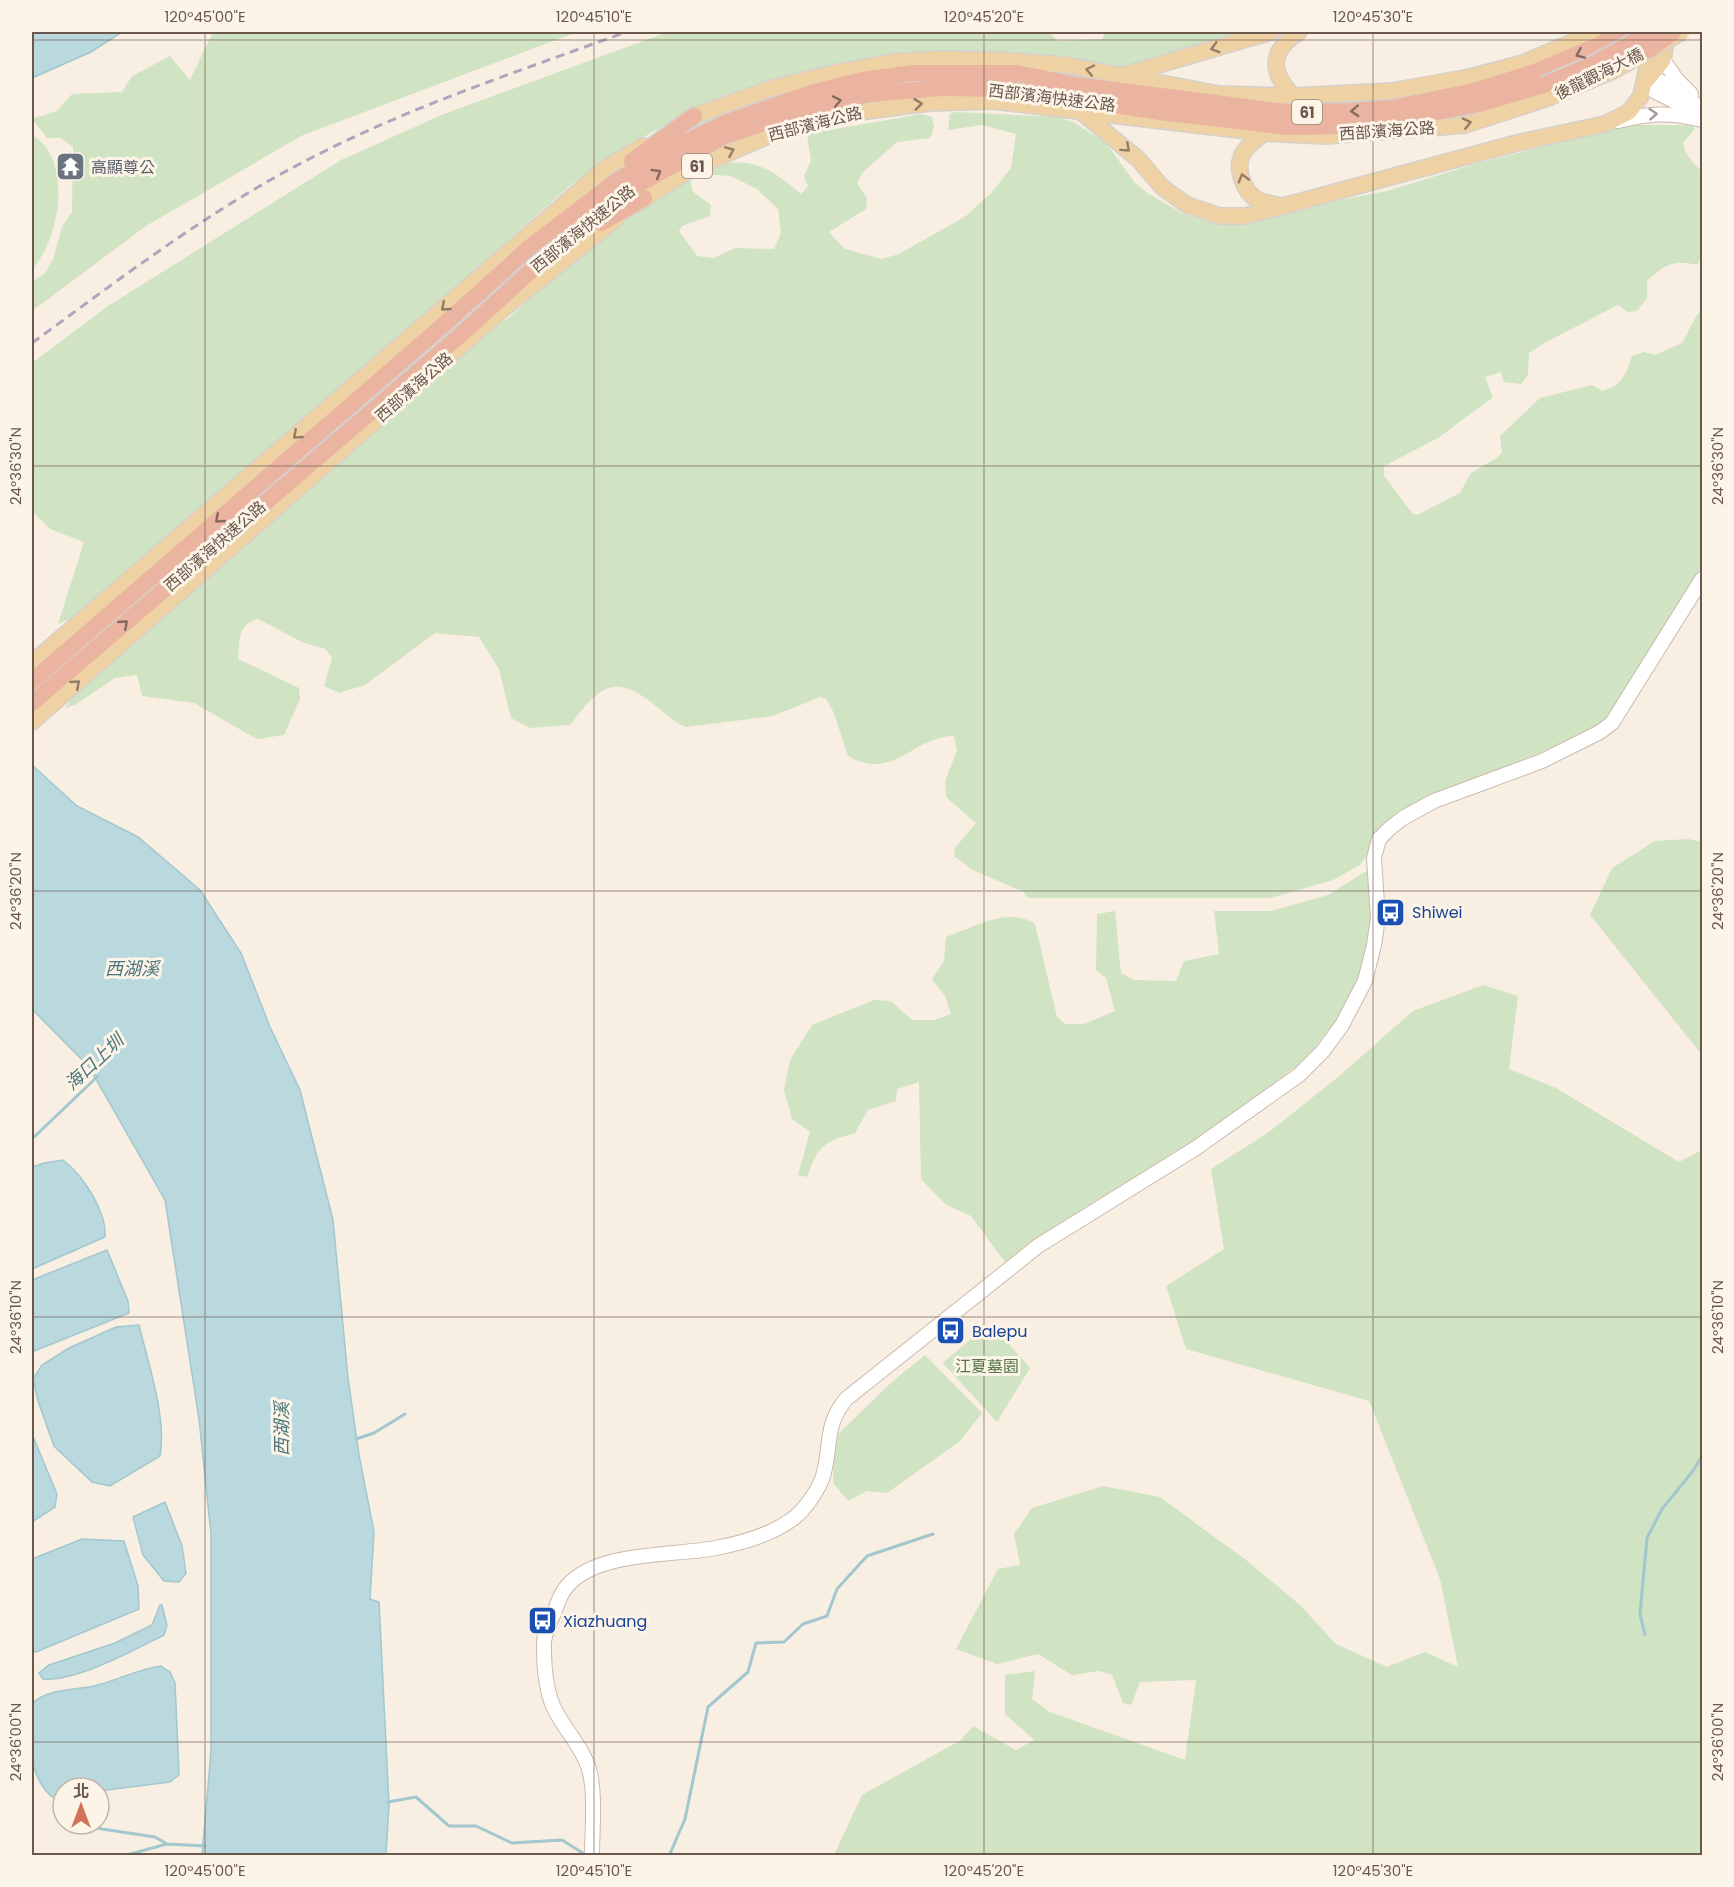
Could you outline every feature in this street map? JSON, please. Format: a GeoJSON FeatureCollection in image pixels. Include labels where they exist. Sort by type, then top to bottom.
{"type":"FeatureCollection","features":[{"type":"Feature","properties":{"kind":"highway","name":"西部濱海快速公路"},"geometry":{"type":"LineString","coordinates":[[32,681],[441,327],[531,246],[615,182],[673,148],[726,123],[811,93],[862,80],[913,73],[1017,73],[1076,85],[1286,112],[1392,108],[1538,80],[1623,32]]}},
{"type":"Feature","properties":{"kind":"highway","name":"西部濱海快速公路"},"geometry":{"type":"LineString","coordinates":[[32,703],[545,258],[625,192],[725,136],[819,105],[871,94],[940,88],[1011,89],[1160,112],[1288,127],[1342,126],[1395,120],[1479,104],[1538,80],[1593,64],[1657,35],[1673,32]]}},
{"type":"Feature","properties":{"kind":"highway"},"geometry":{"type":"LineString","coordinates":[[531,246],[623,168],[694,116]]}},
{"type":"Feature","properties":{"kind":"highway"},"geometry":{"type":"LineString","coordinates":[[492,305],[606,220],[644,198]]}},
{"type":"Feature","properties":{"kind":"main road"},"geometry":{"type":"LineString","coordinates":[[1119,76],[1271,32]]}},
{"type":"Feature","properties":{"kind":"main road"},"geometry":{"type":"LineString","coordinates":[[1293,96],[1282,86],[1278,76],[1276,54],[1281,45],[1299,32]]}},
{"type":"Feature","properties":{"kind":"main road","name":"61"},"geometry":{"type":"LineString","coordinates":[[32,663],[608,166],[694,116],[769,89],[892,62],[939,59],[1066,65],[1219,94],[1293,96],[1392,91],[1470,76],[1538,80],[1596,32]]}},
{"type":"Feature","properties":{"kind":"main road","name":"後龍觀海大橋"},"geometry":{"type":"LineString","coordinates":[[1657,35],[1682,32]]}},
{"type":"Feature","properties":{"kind":"main road"},"geometry":{"type":"LineString","coordinates":[[1657,35],[1663,60],[1677,80],[1702,106]]}},
{"type":"Feature","properties":{"kind":"main road"},"geometry":{"type":"LineString","coordinates":[[1605,124],[1629,112],[1641,96],[1657,35]]}},
{"type":"Feature","properties":{"kind":"main road"},"geometry":{"type":"LineString","coordinates":[[1646,81],[1663,60]]}},
{"type":"Feature","properties":{"kind":"main road","name":"西部濱海公路"},"geometry":{"type":"LineString","coordinates":[[32,722],[503,309],[644,198],[691,169],[748,144],[782,130],[831,117],[940,103],[993,101],[1264,133],[1325,136],[1465,125],[1538,80]]}},
{"type":"Feature","properties":{"kind":"main road"},"geometry":{"type":"LineString","coordinates":[[1646,81],[1658,80],[1702,110]]}},
{"type":"Feature","properties":{"kind":"main road"},"geometry":{"type":"LineString","coordinates":[[1646,81],[1654,91],[1702,115]]}},
{"type":"Feature","properties":{"kind":"main road"},"geometry":{"type":"LineString","coordinates":[[1080,111],[1138,159],[1162,187],[1187,205],[1220,216],[1246,216],[1284,207],[1517,143],[1647,114],[1675,115],[1702,120]]}},
{"type":"Feature","properties":{"kind":"main road"},"geometry":{"type":"LineString","coordinates":[[1264,133],[1250,144],[1242,155],[1240,165],[1242,181],[1258,200],[1284,207]]}},
{"type":"Feature","properties":{"kind":"main road"},"geometry":{"type":"LineString","coordinates":[[592,1856],[589,1769],[553,1706],[546,1675],[543,1646],[558,1603],[568,1585],[584,1573],[607,1563],[738,1543],[777,1528],[796,1516],[808,1503],[823,1476],[828,1437],[833,1420],[846,1399],[1038,1246],[1196,1148],[1299,1075],[1323,1051],[1342,1025],[1365,981],[1378,918],[1374,858],[1379,839],[1403,818],[1434,801],[1542,761],[1600,732],[1612,723],[1702,579]]}},
{"type":"Feature","properties":{"kind":"green space"},"geometry":{"type":"Polygon","coordinates":[[[213,32],[577,32],[301,136],[146,226],[32,311],[32,282],[45,273],[53,259],[62,227],[72,212],[73,147],[61,138],[47,138],[32,119],[57,111],[72,94],[122,92],[132,76],[170,56],[190,80],[213,32]]]}},
{"type":"Feature","properties":{"kind":"green space"},"geometry":{"type":"Polygon","coordinates":[[[668,32],[1049,32],[1058,41],[1102,39],[1105,32],[1257,32],[1129,66],[1093,70],[1040,58],[955,52],[870,59],[806,72],[721,98],[652,132],[573,183],[90,610],[58,624],[84,542],[50,529],[32,511],[32,363],[108,306],[341,160],[444,114],[668,32]]]}},
{"type":"Feature","properties":{"kind":"green space"},"geometry":{"type":"Polygon","coordinates":[[[955,112],[1058,117],[1075,123],[1106,143],[1135,183],[1149,194],[1182,213],[1211,222],[1274,217],[1323,203],[1387,191],[1478,163],[1627,125],[1692,125],[1695,129],[1683,143],[1685,151],[1702,171],[1702,257],[1697,265],[1675,263],[1664,267],[1647,281],[1647,298],[1637,311],[1627,312],[1618,305],[1529,353],[1528,375],[1521,384],[1504,382],[1501,372],[1485,377],[1493,397],[1438,438],[1384,466],[1384,476],[1412,513],[1417,515],[1460,493],[1471,473],[1498,457],[1502,452],[1500,436],[1540,398],[1592,385],[1602,391],[1614,386],[1625,374],[1632,356],[1644,352],[1655,355],[1682,343],[1698,313],[1702,312],[1702,570],[1618,710],[1600,726],[1578,737],[1405,808],[1398,813],[1360,865],[1333,880],[1271,898],[1028,898],[1024,892],[973,870],[954,856],[955,848],[976,823],[946,797],[945,781],[957,751],[954,736],[927,743],[891,761],[878,764],[864,763],[848,756],[834,713],[826,699],[820,697],[773,716],[686,727],[629,689],[608,688],[590,701],[570,725],[530,728],[511,718],[499,669],[479,637],[435,633],[365,685],[339,693],[324,686],[332,658],[326,649],[304,643],[258,619],[243,629],[238,659],[299,688],[300,699],[284,735],[257,739],[194,703],[142,696],[137,675],[115,678],[75,705],[65,708],[81,685],[122,655],[454,356],[511,316],[573,254],[678,180],[691,180],[692,191],[711,205],[710,216],[682,226],[679,231],[697,256],[714,258],[735,248],[774,249],[781,233],[778,209],[757,189],[731,176],[701,174],[728,163],[749,163],[768,170],[801,194],[808,186],[804,176],[811,161],[807,134],[921,114],[932,117],[934,128],[930,138],[897,142],[862,173],[857,183],[867,198],[866,209],[829,232],[845,249],[882,259],[899,254],[966,216],[992,192],[1011,168],[1016,134],[982,125],[948,130],[950,114],[955,112]]]}},
{"type":"Feature","properties":{"kind":"green space"},"geometry":{"type":"Polygon","coordinates":[[[32,135],[45,146],[54,162],[58,180],[58,200],[50,239],[42,256],[32,269],[32,135]]]}},
{"type":"Feature","properties":{"kind":"green space"},"geometry":{"type":"Polygon","coordinates":[[[1688,839],[1702,842],[1702,1055],[1590,915],[1612,868],[1655,841],[1688,839]]]}},
{"type":"Feature","properties":{"kind":"green space"},"geometry":{"type":"Polygon","coordinates":[[[1368,870],[1378,873],[1364,984],[1306,1059],[1177,1155],[1005,1262],[971,1216],[946,1205],[921,1179],[919,1082],[897,1089],[896,1101],[868,1110],[855,1133],[829,1142],[819,1151],[807,1177],[798,1175],[810,1132],[792,1119],[784,1090],[790,1060],[812,1025],[874,1000],[891,1001],[912,1020],[934,1020],[951,1014],[945,996],[932,979],[944,961],[946,937],[991,920],[1003,918],[1025,919],[1035,924],[1057,1017],[1065,1024],[1084,1024],[1115,1011],[1106,978],[1096,970],[1097,914],[1115,911],[1121,973],[1134,980],[1176,981],[1184,961],[1219,954],[1214,911],[1271,911],[1328,895],[1368,870]]]}},
{"type":"Feature","properties":{"kind":"green space"},"geometry":{"type":"Polygon","coordinates":[[[1483,985],[1518,996],[1509,1069],[1556,1088],[1679,1162],[1702,1150],[1702,1855],[834,1855],[862,1795],[961,1740],[973,1726],[1016,1750],[1034,1740],[1005,1714],[1005,1675],[1035,1671],[1032,1699],[1050,1712],[1185,1760],[1196,1680],[1140,1682],[1131,1705],[1123,1703],[1112,1675],[1099,1671],[1072,1675],[1038,1654],[997,1664],[956,1649],[998,1569],[1020,1565],[1014,1534],[1032,1508],[1103,1486],[1160,1497],[1246,1560],[1300,1605],[1336,1644],[1387,1667],[1425,1652],[1458,1667],[1440,1579],[1369,1401],[1186,1349],[1166,1286],[1224,1249],[1211,1169],[1269,1132],[1338,1077],[1413,1011],[1483,985]]]}},
{"type":"Feature","properties":{"kind":"green space","name":"江夏墓園"},"geometry":{"type":"Polygon","coordinates":[[[986,1326],[1001,1335],[1030,1368],[997,1422],[943,1363],[986,1326]]]}},
{"type":"Feature","properties":{"kind":"green space"},"geometry":{"type":"Polygon","coordinates":[[[925,1355],[982,1413],[960,1441],[887,1493],[867,1491],[848,1501],[833,1483],[834,1454],[839,1433],[893,1381],[925,1355]]]}},
{"type":"Feature","properties":{"kind":"water"},"geometry":{"type":"Polygon","coordinates":[[[32,32],[122,32],[91,52],[32,78],[32,32]]]}},
{"type":"Feature","properties":{"kind":"water","name":"西湖溪"},"geometry":{"type":"Polygon","coordinates":[[[32,765],[77,806],[138,837],[200,890],[241,953],[270,1027],[300,1090],[333,1220],[348,1378],[359,1455],[374,1532],[370,1599],[379,1602],[389,1804],[386,1855],[202,1855],[211,1752],[211,1534],[199,1419],[165,1200],[89,1067],[32,1009],[32,765]]]}},
{"type":"Feature","properties":{"kind":"water"},"geometry":{"type":"Polygon","coordinates":[[[63,1160],[86,1184],[98,1206],[105,1227],[105,1237],[32,1269],[32,1167],[63,1160]]]}},
{"type":"Feature","properties":{"kind":"water"},"geometry":{"type":"Polygon","coordinates":[[[107,1250],[128,1301],[129,1313],[34,1351],[32,1357],[32,1280],[107,1250]]]}},
{"type":"Feature","properties":{"kind":"water"},"geometry":{"type":"Polygon","coordinates":[[[139,1325],[159,1408],[160,1456],[110,1486],[92,1482],[54,1446],[38,1401],[33,1379],[42,1365],[69,1348],[116,1327],[139,1325]]]}},
{"type":"Feature","properties":{"kind":"water"},"geometry":{"type":"Polygon","coordinates":[[[32,1434],[57,1494],[55,1507],[32,1522],[32,1434]]]}},
{"type":"Feature","properties":{"kind":"water"},"geometry":{"type":"Polygon","coordinates":[[[165,1502],[182,1546],[186,1573],[179,1582],[164,1581],[143,1555],[133,1517],[165,1502]]]}},
{"type":"Feature","properties":{"kind":"water"},"geometry":{"type":"Polygon","coordinates":[[[82,1539],[124,1541],[138,1586],[139,1609],[36,1652],[32,1651],[32,1559],[82,1539]]]}},
{"type":"Feature","properties":{"kind":"water"},"geometry":{"type":"Polygon","coordinates":[[[162,1605],[167,1625],[164,1635],[105,1664],[72,1676],[43,1679],[39,1673],[49,1665],[115,1643],[152,1625],[162,1605]]]}},
{"type":"Feature","properties":{"kind":"water"},"geometry":{"type":"Polygon","coordinates":[[[161,1666],[170,1672],[175,1683],[179,1775],[170,1782],[111,1789],[111,1776],[51,1776],[51,1796],[37,1777],[34,1766],[31,1742],[32,1704],[55,1692],[98,1685],[161,1666]]]}},
{"type":"Feature","properties":{"kind":"waterway","name":"海口上圳"},"geometry":{"type":"LineString","coordinates":[[32,1139],[98,1076]]}},
{"type":"Feature","properties":{"kind":"waterway"},"geometry":{"type":"LineString","coordinates":[[356,1439],[374,1433],[405,1414]]}},
{"type":"Feature","properties":{"kind":"waterway"},"geometry":{"type":"LineString","coordinates":[[1645,1635],[1640,1614],[1647,1538],[1662,1509],[1693,1471],[1702,1456]]}},
{"type":"Feature","properties":{"kind":"waterway"},"geometry":{"type":"LineString","coordinates":[[669,1856],[685,1819],[708,1707],[748,1672],[756,1643],[784,1642],[803,1624],[827,1616],[837,1589],[867,1556],[933,1534]]}},
{"type":"Feature","properties":{"kind":"waterway"},"geometry":{"type":"LineString","coordinates":[[388,1802],[416,1797],[449,1826],[476,1826],[512,1843],[562,1840],[586,1855]]}},
{"type":"Feature","properties":{"kind":"waterway"},"geometry":{"type":"LineString","coordinates":[[111,1830],[155,1837],[167,1844],[205,1846]]}},
{"type":"Feature","properties":{"kind":"waterway"},"geometry":{"type":"LineString","coordinates":[[123,1856],[167,1844]]}},
{"type":"Feature","properties":{"kind":"railway"},"geometry":{"type":"LineString","coordinates":[[32,343],[171,242],[244,196],[319,154],[432,103],[626,32]]}},
{"type":"Feature","properties":{"kind":"place","name":"高顯尊公"},"geometry":{"type":"Point","coordinates":[70,167]}},
{"type":"Feature","properties":{"kind":"place","name":"Shiwei"},"geometry":{"type":"Point","coordinates":[1391,912]}},
{"type":"Feature","properties":{"kind":"place","name":"Balepu"},"geometry":{"type":"Point","coordinates":[951,1331]}},
{"type":"Feature","properties":{"kind":"place","name":"Xiazhuang"},"geometry":{"type":"Point","coordinates":[542,1621]}}]}
